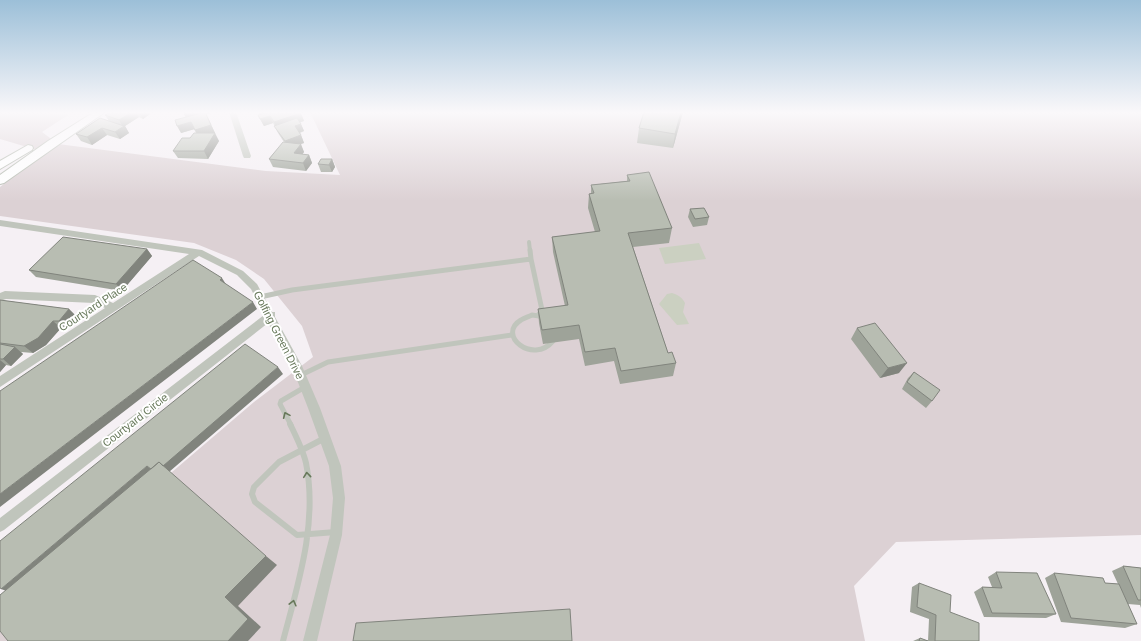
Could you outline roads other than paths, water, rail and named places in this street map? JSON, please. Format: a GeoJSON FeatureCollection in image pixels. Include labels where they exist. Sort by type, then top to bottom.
{"type":"FeatureCollection","features":[{"type":"Feature","properties":{"kind":"main road"},"geometry":{"type":"LineString","coordinates":[[0,166],[37,142]]}},
{"type":"Feature","properties":{"kind":"main road"},"geometry":{"type":"LineString","coordinates":[[0,180],[54,142]]}},
{"type":"Feature","properties":{"kind":"street"},"geometry":{"type":"LineString","coordinates":[[242,142],[247,156]]}},
{"type":"Feature","properties":{"kind":"street","name":"Golfing Green Drive"},"geometry":{"type":"LineString","coordinates":[[0,223],[199,252],[240,273],[254,288],[271,315],[301,375],[335,466],[339,498],[336,532],[310,641]]}},
{"type":"Feature","properties":{"kind":"street","name":"Courtyard Place"},"geometry":{"type":"LineString","coordinates":[[0,382],[199,252]]}},
{"type":"Feature","properties":{"kind":"street"},"geometry":{"type":"LineString","coordinates":[[0,297],[5,295],[86,298],[103,301],[113,308]]}},
{"type":"Feature","properties":{"kind":"street","name":"Courtyard Circle"},"geometry":{"type":"LineString","coordinates":[[0,526],[271,315]]}},
{"type":"Feature","properties":{"kind":"lane"},"geometry":{"type":"LineString","coordinates":[[528,242],[542,310],[538,315]]}},
{"type":"Feature","properties":{"kind":"lane"},"geometry":{"type":"LineString","coordinates":[[260,297],[292,290],[531,259]]}},
{"type":"Feature","properties":{"kind":"lane"},"geometry":{"type":"LineString","coordinates":[[532,315],[538,315],[550,320],[554,325],[556,337],[547,347],[532,350],[524,349],[518,346],[512,334],[515,324],[532,315]]}},
{"type":"Feature","properties":{"kind":"lane"},"geometry":{"type":"LineString","coordinates":[[301,375],[328,362],[512,334]]}},
{"type":"Feature","properties":{"kind":"lane"},"geometry":{"type":"LineString","coordinates":[[283,641],[300,576],[310,511],[305,461],[280,404],[281,401],[305,387]]}},
{"type":"Feature","properties":{"kind":"lane"},"geometry":{"type":"LineString","coordinates":[[325,438],[280,462],[254,487],[252,494],[255,502],[297,535],[336,532]]}}]}
